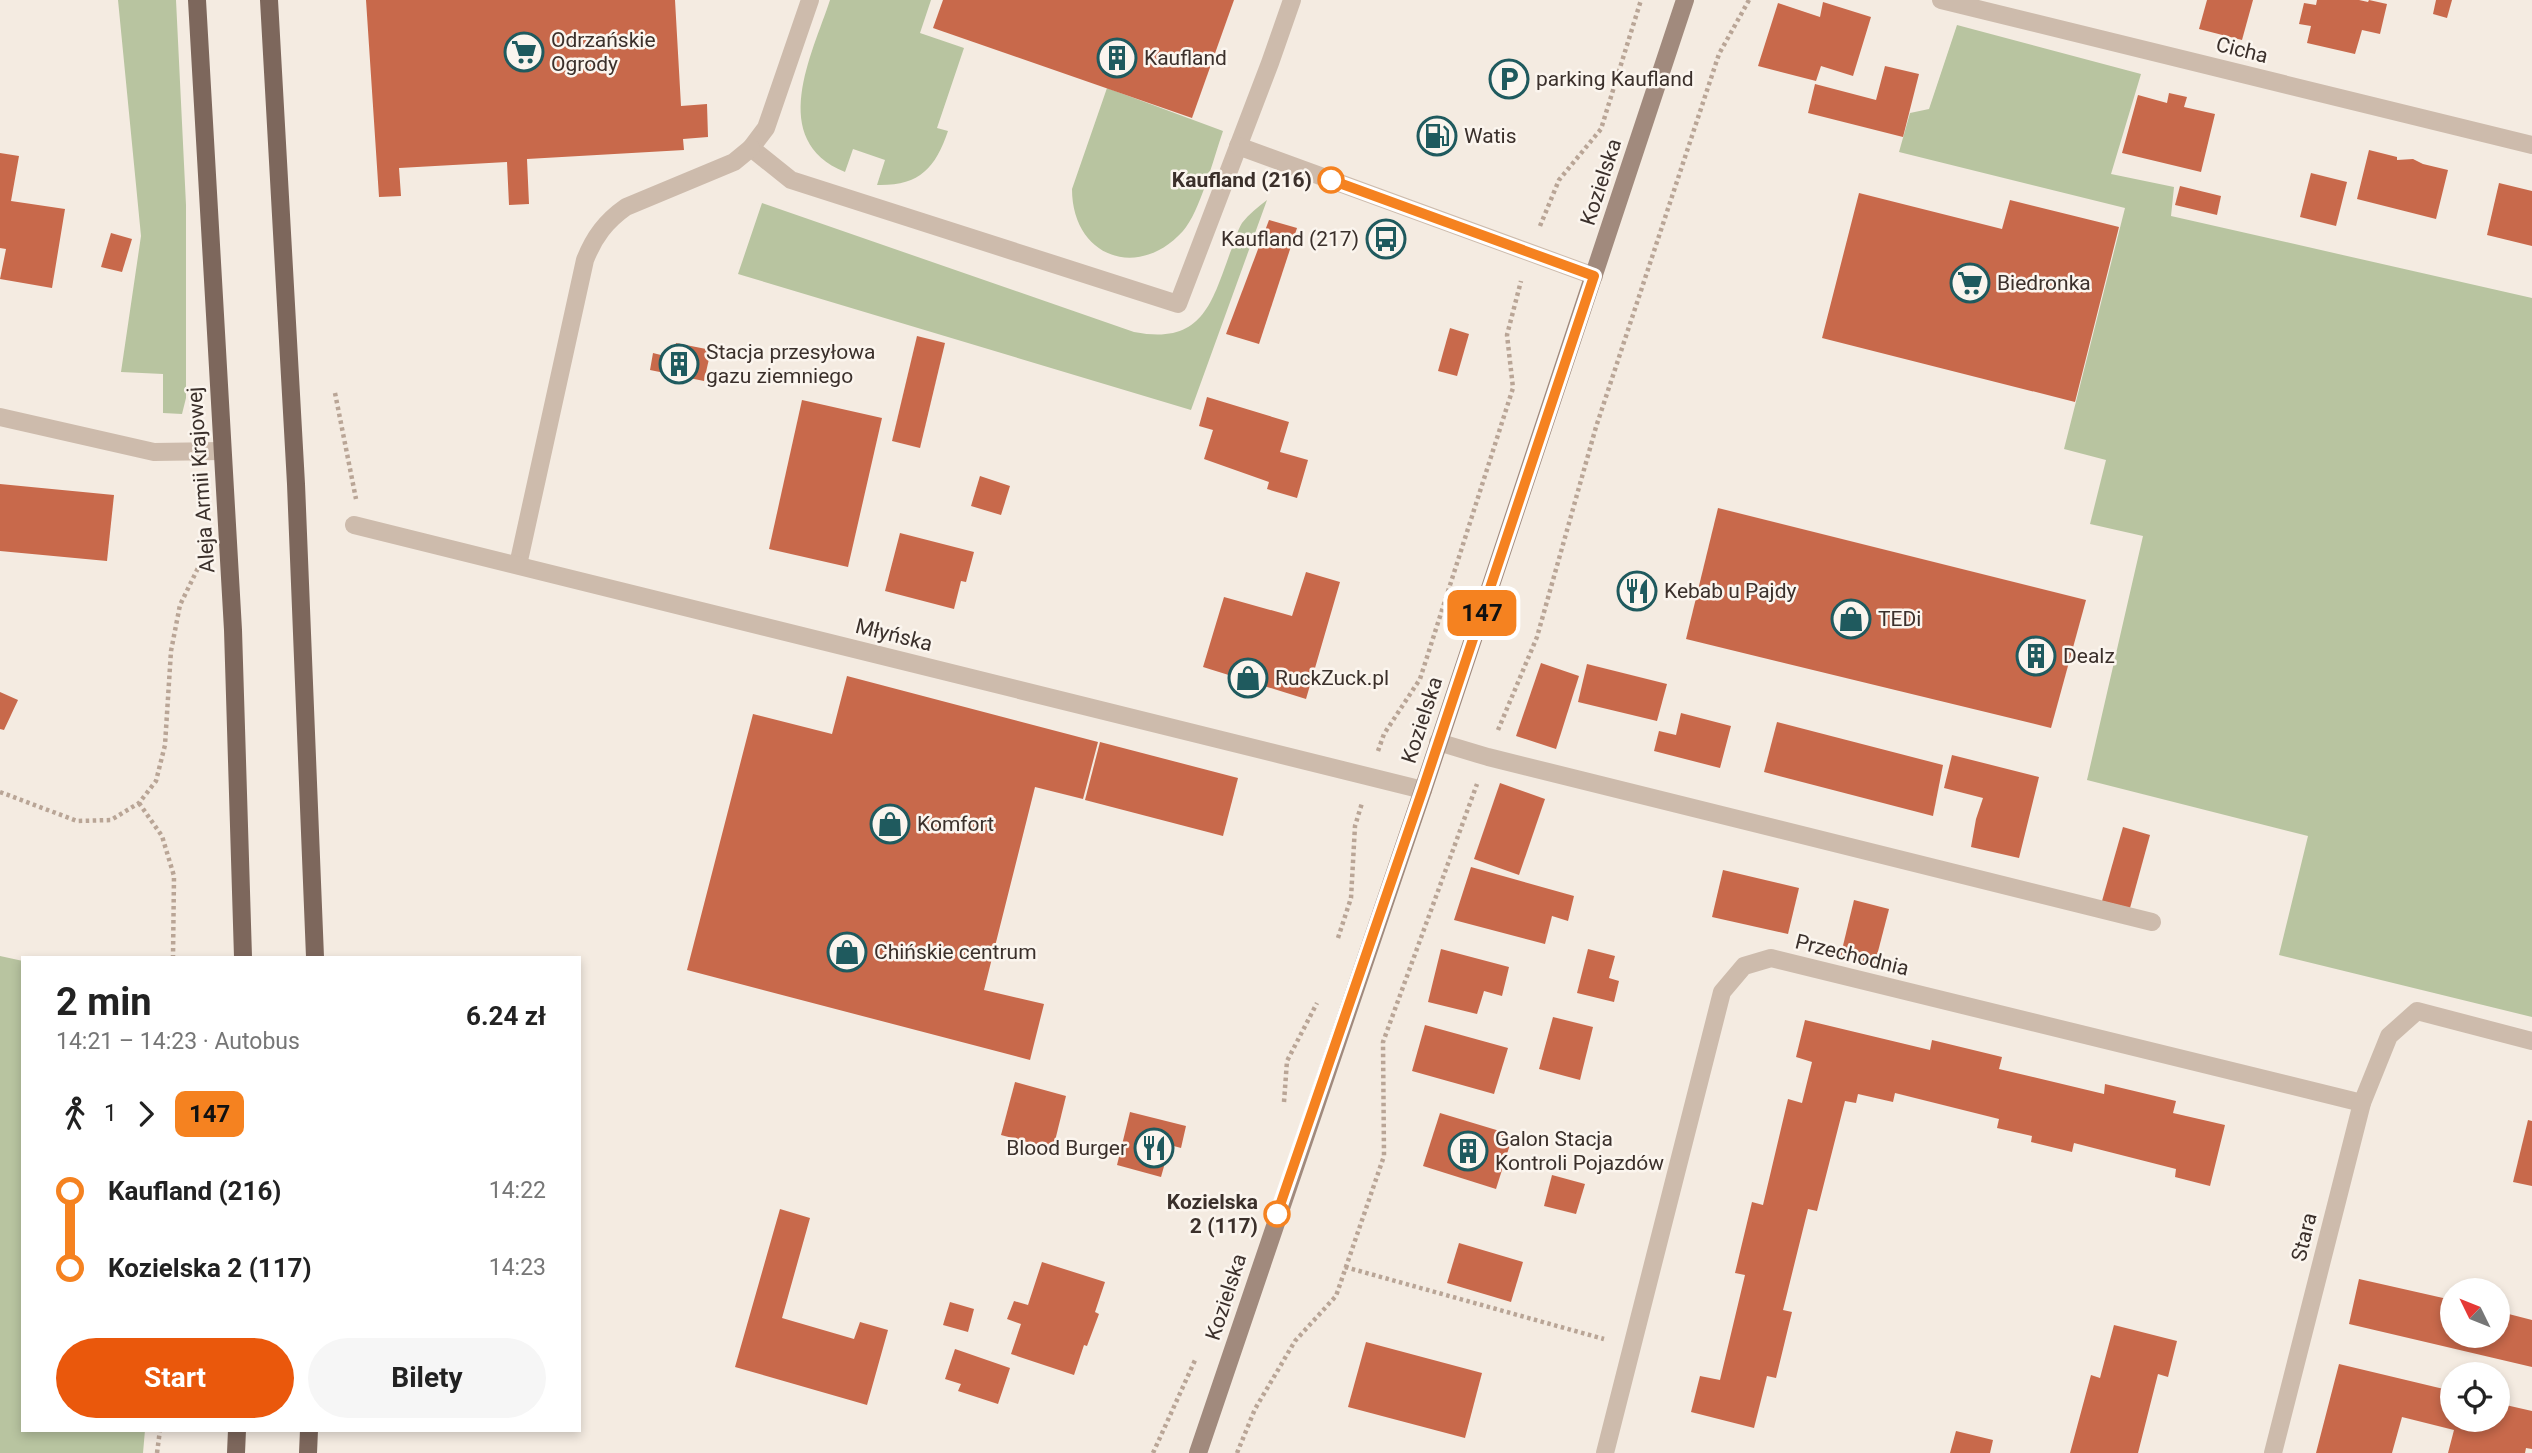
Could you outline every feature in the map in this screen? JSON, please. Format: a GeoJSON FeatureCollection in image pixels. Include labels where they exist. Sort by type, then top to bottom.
{"type":"FeatureCollection","features":[{"type":"Feature","properties":{"kind":"main road","name":"Aleja Armii Krajowej"},"geometry":{"type":"LineString","coordinates":[[197,0],[238,732],[243,956]]}},
{"type":"Feature","properties":{"kind":"main road"},"geometry":{"type":"LineString","coordinates":[[269,0],[296,484],[315,956]]}},
{"type":"Feature","properties":{"kind":"main road","name":"Kozielska"},"geometry":{"type":"LineString","coordinates":[[1198,1453],[1423,789],[1685,0]]}},
{"type":"Feature","properties":{"kind":"main road"},"geometry":{"type":"LineString","coordinates":[[236,1453],[237,1432]]}},
{"type":"Feature","properties":{"kind":"main road"},"geometry":{"type":"LineString","coordinates":[[309,1432],[309,1453]]}},
{"type":"Feature","properties":{"kind":"street"},"geometry":{"type":"LineString","coordinates":[[518,565],[590,245],[613,216],[626,207],[734,162],[751,148],[766,128],[776,103],[810,0]]}},
{"type":"Feature","properties":{"kind":"street"},"geometry":{"type":"LineString","coordinates":[[751,148],[791,180],[1178,304],[1292,0]]}},
{"type":"Feature","properties":{"kind":"street","name":"Cicha"},"geometry":{"type":"LineString","coordinates":[[1941,0],[2532,145]]}},
{"type":"Feature","properties":{"kind":"street"},"geometry":{"type":"LineString","coordinates":[[1238,146],[1594,276]]}},
{"type":"Feature","properties":{"kind":"street"},"geometry":{"type":"LineString","coordinates":[[0,417],[154,452],[222,451]]}},
{"type":"Feature","properties":{"kind":"street","name":"Młyńska"},"geometry":{"type":"LineString","coordinates":[[358,526],[1423,789]]}},
{"type":"Feature","properties":{"kind":"street"},"geometry":{"type":"LineString","coordinates":[[1438,742],[2152,922]]}},
{"type":"Feature","properties":{"kind":"street","name":"Przechodnia"},"geometry":{"type":"LineString","coordinates":[[1605,1453],[1723,992],[1744,965],[1771,958],[2362,1103]]}},
{"type":"Feature","properties":{"kind":"street","name":"Stara"},"geometry":{"type":"LineString","coordinates":[[2273,1453],[2362,1103],[2389,1036],[2417,1011],[2532,1041]]}},
{"type":"Feature","properties":{"kind":"path"},"geometry":{"type":"LineString","coordinates":[[1335,948],[1351,898],[1355,826],[1370,776],[1384,734],[1420,679],[1513,388],[1507,335],[1529,252],[1559,180],[1601,129],[1641,0]]}},
{"type":"Feature","properties":{"kind":"path"},"geometry":{"type":"LineString","coordinates":[[1732,33],[1749,0]]}},
{"type":"Feature","properties":{"kind":"path"},"geometry":{"type":"LineString","coordinates":[[335,393],[358,526]]}},
{"type":"Feature","properties":{"kind":"path"},"geometry":{"type":"LineString","coordinates":[[0,792],[77,821],[111,820],[139,803],[156,781],[165,745],[171,650],[180,605],[203,557]]}},
{"type":"Feature","properties":{"kind":"path"},"geometry":{"type":"LineString","coordinates":[[139,803],[162,836],[174,876],[173,956]]}},
{"type":"Feature","properties":{"kind":"path"},"geometry":{"type":"LineString","coordinates":[[1283,1112],[1287,1061],[1320,998]]}},
{"type":"Feature","properties":{"kind":"path"},"geometry":{"type":"LineString","coordinates":[[1345,1267],[1632,1347]]}},
{"type":"Feature","properties":{"kind":"path"},"geometry":{"type":"LineString","coordinates":[[1153,1453],[1201,1348]]}},
{"type":"Feature","properties":{"kind":"path"},"geometry":{"type":"LineString","coordinates":[[157,1453],[160,1432]]}},
{"type":"Feature","properties":{"kind":"green space"},"geometry":{"type":"Polygon","coordinates":[[[118,0],[176,0],[186,205],[186,398],[182,414],[163,413],[163,374],[121,372],[141,236],[118,0]]]}},
{"type":"Feature","properties":{"kind":"green space"},"geometry":{"type":"Polygon","coordinates":[[[830,0],[931,0],[920,33],[964,48],[937,128],[948,131],[943,144],[931,165],[914,178],[892,185],[877,185],[885,160],[853,149],[845,172],[821,158],[807,139],[801,118],[806,70],[830,0]]]}},
{"type":"Feature","properties":{"kind":"green space"},"geometry":{"type":"Polygon","coordinates":[[[1957,25],[2141,74],[2111,174],[2174,187],[2171,216],[2532,298],[2532,1017],[2279,955],[2308,836],[2087,780],[2143,536],[2090,524],[2106,460],[2064,449],[2125,208],[1899,152],[1910,113],[1929,109],[1957,25]]]}},
{"type":"Feature","properties":{"kind":"green space"},"geometry":{"type":"Polygon","coordinates":[[[1107,88],[1223,131],[1201,198],[1189,222],[1183,231],[1165,246],[1147,255],[1128,258],[1111,254],[1095,245],[1083,231],[1075,212],[1072,189],[1107,88]]]}},
{"type":"Feature","properties":{"kind":"green space"},"geometry":{"type":"Polygon","coordinates":[[[1267,200],[1191,410],[738,274],[762,203],[1134,332],[1157,335],[1175,333],[1189,327],[1209,305],[1240,226],[1267,200]]]}},
{"type":"Feature","properties":{"kind":"green space"},"geometry":{"type":"Polygon","coordinates":[[[0,956],[21,961],[21,1432],[145,1432],[143,1453],[0,1453],[0,956]]]}},
{"type":"Feature","properties":{"kind":"building","name":"Odrzańskie Ogrody"},"geometry":{"type":"Polygon","coordinates":[[[366,0],[675,0],[681,106],[707,104],[708,137],[683,139],[684,150],[527,159],[529,204],[509,205],[507,162],[399,168],[401,196],[379,197],[366,0]]]}},
{"type":"Feature","properties":{"kind":"building","name":"Kaufland"},"geometry":{"type":"Polygon","coordinates":[[[943,0],[1234,0],[1192,118],[933,28],[943,0]]]}},
{"type":"Feature","properties":{"kind":"building"},"geometry":{"type":"Polygon","coordinates":[[[2207,0],[2253,0],[2242,40],[2199,29],[2207,0]]]}},
{"type":"Feature","properties":{"kind":"building"},"geometry":{"type":"Polygon","coordinates":[[[2317,0],[2369,0],[2387,4],[2380,34],[2362,30],[2355,54],[2307,43],[2311,26],[2299,24],[2304,3],[2316,5],[2317,0]]]}},
{"type":"Feature","properties":{"kind":"building"},"geometry":{"type":"Polygon","coordinates":[[[2436,0],[2452,0],[2447,18],[2433,14],[2436,0]]]}},
{"type":"Feature","properties":{"kind":"building"},"geometry":{"type":"Polygon","coordinates":[[[1823,2],[1871,17],[1853,76],[1821,66],[1816,81],[1758,66],[1778,3],[1820,17],[1823,2]]]}},
{"type":"Feature","properties":{"kind":"building"},"geometry":{"type":"Polygon","coordinates":[[[1885,66],[1919,74],[1903,137],[1808,113],[1815,84],[1876,100],[1885,66]]]}},
{"type":"Feature","properties":{"kind":"building"},"geometry":{"type":"Polygon","coordinates":[[[2169,93],[2187,97],[2184,107],[2215,114],[2201,172],[2122,153],[2138,95],[2167,103],[2169,93]]]}},
{"type":"Feature","properties":{"kind":"building"},"geometry":{"type":"Polygon","coordinates":[[[2369,150],[2397,157],[2397,160],[2413,159],[2448,170],[2436,219],[2357,199],[2369,150]]]}},
{"type":"Feature","properties":{"kind":"building"},"geometry":{"type":"Polygon","coordinates":[[[0,153],[19,156],[11,201],[65,209],[52,288],[0,279],[6,249],[0,248],[0,153]]]}},
{"type":"Feature","properties":{"kind":"building"},"geometry":{"type":"Polygon","coordinates":[[[2311,173],[2347,182],[2336,226],[2300,217],[2311,173]]]}},
{"type":"Feature","properties":{"kind":"building"},"geometry":{"type":"Polygon","coordinates":[[[2499,183],[2532,191],[2532,246],[2487,235],[2499,183]]]}},
{"type":"Feature","properties":{"kind":"building"},"geometry":{"type":"Polygon","coordinates":[[[2180,186],[2221,196],[2217,215],[2175,205],[2180,186]]]}},
{"type":"Feature","properties":{"kind":"building","name":"Biedronka"},"geometry":{"type":"Polygon","coordinates":[[[1859,193],[2002,229],[2010,200],[2119,227],[2075,402],[1822,338],[1859,193]]]}},
{"type":"Feature","properties":{"kind":"building"},"geometry":{"type":"Polygon","coordinates":[[[1269,220],[1297,228],[1259,344],[1226,334],[1269,220]]]}},
{"type":"Feature","properties":{"kind":"building"},"geometry":{"type":"Polygon","coordinates":[[[111,233],[132,239],[122,272],[101,267],[111,233]]]}},
{"type":"Feature","properties":{"kind":"building"},"geometry":{"type":"Polygon","coordinates":[[[1450,328],[1469,334],[1457,376],[1438,371],[1450,328]]]}},
{"type":"Feature","properties":{"kind":"building"},"geometry":{"type":"Polygon","coordinates":[[[917,336],[945,343],[920,448],[892,441],[917,336]]]}},
{"type":"Feature","properties":{"kind":"building","name":"Stacja przesyłowa gazu ziemniego"},"geometry":{"type":"Polygon","coordinates":[[[676,343],[711,350],[704,381],[650,370],[653,353],[673,358],[676,343]]]}},
{"type":"Feature","properties":{"kind":"building"},"geometry":{"type":"Polygon","coordinates":[[[1207,397],[1289,422],[1280,452],[1308,460],[1297,498],[1267,489],[1269,482],[1204,459],[1213,430],[1199,426],[1207,397]]]}},
{"type":"Feature","properties":{"kind":"building"},"geometry":{"type":"Polygon","coordinates":[[[802,400],[882,418],[848,567],[769,549],[802,400]]]}},
{"type":"Feature","properties":{"kind":"building"},"geometry":{"type":"Polygon","coordinates":[[[980,476],[1010,486],[1001,515],[971,506],[980,476]]]}},
{"type":"Feature","properties":{"kind":"building"},"geometry":{"type":"Polygon","coordinates":[[[0,484],[114,495],[107,561],[0,551],[0,484]]]}},
{"type":"Feature","properties":{"kind":"building","name":"TEDi"},"geometry":{"type":"Polygon","coordinates":[[[1718,508],[2086,600],[2051,728],[1686,639],[1718,508]]]}},
{"type":"Feature","properties":{"kind":"building"},"geometry":{"type":"Polygon","coordinates":[[[900,533],[974,552],[966,582],[961,581],[954,609],[885,591],[900,533]]]}},
{"type":"Feature","properties":{"kind":"building"},"geometry":{"type":"Polygon","coordinates":[[[1306,572],[1340,582],[1306,699],[1203,667],[1224,597],[1292,616],[1306,572]]]}},
{"type":"Feature","properties":{"kind":"building"},"geometry":{"type":"Polygon","coordinates":[[[1541,663],[1579,676],[1556,749],[1516,736],[1541,663]]]}},
{"type":"Feature","properties":{"kind":"building"},"geometry":{"type":"Polygon","coordinates":[[[1587,664],[1667,684],[1657,721],[1578,702],[1587,664]]]}},
{"type":"Feature","properties":{"kind":"building"},"geometry":{"type":"Polygon","coordinates":[[[847,676],[1098,742],[1083,799],[1035,787],[984,990],[1044,1004],[1030,1060],[687,970],[753,714],[832,734],[847,676]]]}},
{"type":"Feature","properties":{"kind":"building"},"geometry":{"type":"Polygon","coordinates":[[[0,692],[18,700],[4,730],[0,729],[0,692]]]}},
{"type":"Feature","properties":{"kind":"building"},"geometry":{"type":"Polygon","coordinates":[[[1681,713],[1731,726],[1720,768],[1654,751],[1659,731],[1676,735],[1681,713]]]}},
{"type":"Feature","properties":{"kind":"building"},"geometry":{"type":"Polygon","coordinates":[[[1777,722],[1943,765],[1933,816],[1764,772],[1777,722]]]}},
{"type":"Feature","properties":{"kind":"building"},"geometry":{"type":"Polygon","coordinates":[[[1100,742],[1238,778],[1223,836],[1085,800],[1100,742]]]}},
{"type":"Feature","properties":{"kind":"building"},"geometry":{"type":"Polygon","coordinates":[[[1952,755],[2039,777],[2019,858],[1971,847],[1983,798],[1944,788],[1952,755]]]}},
{"type":"Feature","properties":{"kind":"building"},"geometry":{"type":"Polygon","coordinates":[[[1500,783],[1545,799],[1519,875],[1474,859],[1500,783]]]}},
{"type":"Feature","properties":{"kind":"building"},"geometry":{"type":"Polygon","coordinates":[[[2123,827],[2150,835],[2130,908],[2102,901],[2123,827]]]}},
{"type":"Feature","properties":{"kind":"building"},"geometry":{"type":"Polygon","coordinates":[[[1471,867],[1574,896],[1568,921],[1552,916],[1545,944],[1454,920],[1471,867]]]}},
{"type":"Feature","properties":{"kind":"building"},"geometry":{"type":"Polygon","coordinates":[[[1723,870],[1799,888],[1788,934],[1712,917],[1723,870]]]}},
{"type":"Feature","properties":{"kind":"building"},"geometry":{"type":"Polygon","coordinates":[[[1854,900],[1889,909],[1874,967],[1840,958],[1854,900]]]}},
{"type":"Feature","properties":{"kind":"building"},"geometry":{"type":"Polygon","coordinates":[[[1441,949],[1509,967],[1502,996],[1484,991],[1477,1014],[1428,1002],[1441,949]]]}},
{"type":"Feature","properties":{"kind":"building"},"geometry":{"type":"Polygon","coordinates":[[[1588,949],[1615,956],[1609,978],[1619,981],[1614,1002],[1577,993],[1588,949]]]}},
{"type":"Feature","properties":{"kind":"building"},"geometry":{"type":"Polygon","coordinates":[[[1553,1017],[1593,1027],[1580,1080],[1539,1069],[1553,1017]]]}},
{"type":"Feature","properties":{"kind":"building"},"geometry":{"type":"Polygon","coordinates":[[[1805,1020],[1930,1050],[1932,1040],[2002,1057],[1999,1069],[2104,1094],[2105,1084],[2176,1101],[2173,1113],[2225,1125],[2210,1186],[2175,1177],[2176,1169],[2074,1143],[2072,1152],[2031,1142],[2032,1136],[1997,1128],[1999,1119],[1895,1093],[1893,1102],[1858,1094],[1856,1103],[1845,1101],[1817,1211],[1808,1209],[1783,1310],[1792,1312],[1776,1378],[1767,1376],[1754,1428],[1691,1412],[1700,1376],[1720,1380],[1745,1275],[1735,1273],[1752,1202],[1763,1205],[1788,1099],[1802,1103],[1812,1062],[1796,1057],[1805,1020]]]}},
{"type":"Feature","properties":{"kind":"building"},"geometry":{"type":"Polygon","coordinates":[[[1425,1025],[1508,1048],[1494,1094],[1412,1071],[1425,1025]]]}},
{"type":"Feature","properties":{"kind":"building"},"geometry":{"type":"Polygon","coordinates":[[[1015,1082],[1066,1096],[1053,1149],[1001,1135],[1015,1082]]]}},
{"type":"Feature","properties":{"kind":"building"},"geometry":{"type":"Polygon","coordinates":[[[1130,1112],[1186,1126],[1181,1148],[1170,1145],[1161,1177],[1117,1165],[1130,1112]]]}},
{"type":"Feature","properties":{"kind":"building","name":"Galon Stacja Kontroli Pojazdów"},"geometry":{"type":"Polygon","coordinates":[[[1440,1113],[1513,1135],[1496,1189],[1423,1166],[1440,1113]]]}},
{"type":"Feature","properties":{"kind":"building"},"geometry":{"type":"Polygon","coordinates":[[[2528,1120],[2532,1121],[2532,1186],[2513,1182],[2528,1120]]]}},
{"type":"Feature","properties":{"kind":"building"},"geometry":{"type":"Polygon","coordinates":[[[1552,1175],[1585,1184],[1576,1214],[1544,1206],[1552,1175]]]}},
{"type":"Feature","properties":{"kind":"building"},"geometry":{"type":"Polygon","coordinates":[[[780,1209],[810,1218],[782,1318],[854,1339],[860,1322],[888,1330],[867,1405],[735,1367],[780,1209]]]}},
{"type":"Feature","properties":{"kind":"building"},"geometry":{"type":"Polygon","coordinates":[[[1459,1243],[1523,1262],[1511,1302],[1447,1283],[1459,1243]]]}},
{"type":"Feature","properties":{"kind":"building"},"geometry":{"type":"Polygon","coordinates":[[[1042,1262],[1105,1282],[1095,1312],[1099,1314],[1087,1346],[1084,1345],[1074,1375],[1011,1354],[1021,1324],[1007,1319],[1014,1301],[1028,1305],[1042,1262]]]}},
{"type":"Feature","properties":{"kind":"building"},"geometry":{"type":"Polygon","coordinates":[[[2359,1279],[2440,1297],[2440,1345],[2349,1324],[2359,1279]]]}},
{"type":"Feature","properties":{"kind":"building"},"geometry":{"type":"Polygon","coordinates":[[[950,1302],[974,1309],[968,1332],[943,1325],[950,1302]]]}},
{"type":"Feature","properties":{"kind":"building"},"geometry":{"type":"Polygon","coordinates":[[[2510,1314],[2532,1320],[2532,1367],[2451,1348],[2510,1348],[2510,1314]]]}},
{"type":"Feature","properties":{"kind":"building"},"geometry":{"type":"Polygon","coordinates":[[[2114,1325],[2177,1341],[2168,1377],[2158,1374],[2138,1453],[2070,1453],[2091,1375],[2100,1378],[2114,1325]]]}},
{"type":"Feature","properties":{"kind":"building"},"geometry":{"type":"Polygon","coordinates":[[[1366,1342],[1482,1373],[1465,1438],[1348,1407],[1366,1342]]]}},
{"type":"Feature","properties":{"kind":"building"},"geometry":{"type":"Polygon","coordinates":[[[955,1349],[1010,1368],[998,1404],[958,1391],[961,1384],[945,1379],[955,1349]]]}},
{"type":"Feature","properties":{"kind":"building"},"geometry":{"type":"Polygon","coordinates":[[[2339,1364],[2440,1388],[2440,1426],[2402,1417],[2392,1453],[2316,1453],[2339,1364]]]}},
{"type":"Feature","properties":{"kind":"building"},"geometry":{"type":"Polygon","coordinates":[[[2510,1406],[2532,1411],[2532,1449],[2526,1448],[2525,1453],[2448,1453],[2453,1432],[2510,1432],[2510,1406]]]}},
{"type":"Feature","properties":{"kind":"building"},"geometry":{"type":"Polygon","coordinates":[[[1956,1431],[1993,1440],[1990,1453],[1950,1453],[1956,1431]]]}},
{"type":"Feature","properties":{"kind":"bus line","name":"147"},"geometry":{"type":"LineString","coordinates":[[1277,1214],[1423,789],[1594,276],[1331,180]]}},
{"type":"Feature","properties":{"kind":"place","name":"Odrzańskie Ogrody"},"geometry":{"type":"Point","coordinates":[524,52]}},
{"type":"Feature","properties":{"kind":"place","name":"Kaufland"},"geometry":{"type":"Point","coordinates":[1117,58]}},
{"type":"Feature","properties":{"kind":"place","name":"parking Kaufland"},"geometry":{"type":"Point","coordinates":[1509,79]}},
{"type":"Feature","properties":{"kind":"place","name":"Watis"},"geometry":{"type":"Point","coordinates":[1437,136]}},
{"type":"Feature","properties":{"kind":"place","name":"Kaufland (216)"},"geometry":{"type":"Point","coordinates":[1331,180]}},
{"type":"Feature","properties":{"kind":"place","name":"Kaufland (217)"},"geometry":{"type":"Point","coordinates":[1386,239]}},
{"type":"Feature","properties":{"kind":"place","name":"Biedronka"},"geometry":{"type":"Point","coordinates":[1970,283]}},
{"type":"Feature","properties":{"kind":"place","name":"Stacja przesyłowa gazu ziemniego"},"geometry":{"type":"Point","coordinates":[679,364]}},
{"type":"Feature","properties":{"kind":"place","name":"Kebab u Pajdy"},"geometry":{"type":"Point","coordinates":[1637,591]}},
{"type":"Feature","properties":{"kind":"place","name":"TEDi"},"geometry":{"type":"Point","coordinates":[1851,619]}},
{"type":"Feature","properties":{"kind":"place","name":"Dealz"},"geometry":{"type":"Point","coordinates":[2036,656]}},
{"type":"Feature","properties":{"kind":"place","name":"RuckZuck.pl"},"geometry":{"type":"Point","coordinates":[1248,678]}},
{"type":"Feature","properties":{"kind":"place","name":"Komfort"},"geometry":{"type":"Point","coordinates":[890,824]}},
{"type":"Feature","properties":{"kind":"place","name":"Chińskie centrum"},"geometry":{"type":"Point","coordinates":[847,952]}},
{"type":"Feature","properties":{"kind":"place","name":"Blood Burger"},"geometry":{"type":"Point","coordinates":[1154,1148]}},
{"type":"Feature","properties":{"kind":"place","name":"Galon Stacja Kontroli Pojazdów"},"geometry":{"type":"Point","coordinates":[1468,1151]}},
{"type":"Feature","properties":{"kind":"place","name":"Kozielska 2 (117)"},"geometry":{"type":"Point","coordinates":[1277,1214]}}]}
